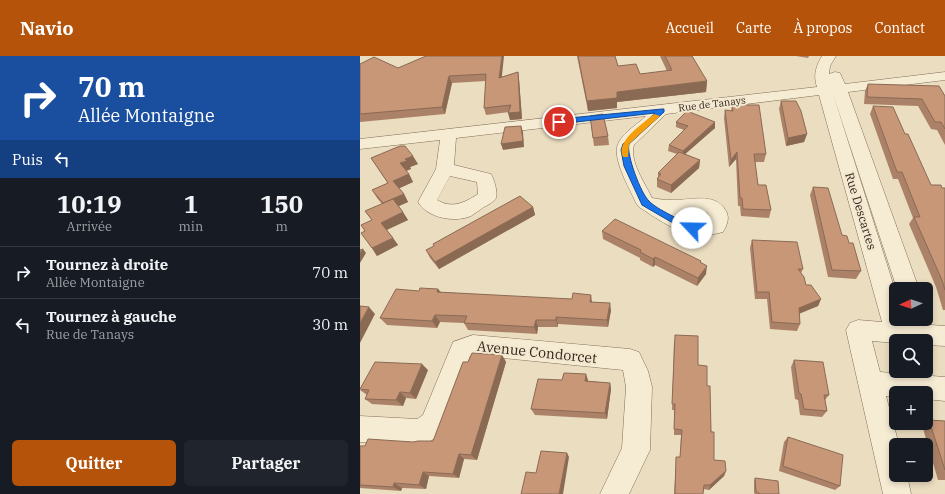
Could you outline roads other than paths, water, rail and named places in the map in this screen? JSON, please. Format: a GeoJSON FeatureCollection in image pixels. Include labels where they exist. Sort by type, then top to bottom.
{"type":"FeatureCollection","features":[{"type":"Feature","properties":{"kind":"street"},"geometry":{"type":"LineString","coordinates":[[829,56],[821,73],[832,89]]}},
{"type":"Feature","properties":{"kind":"street"},"geometry":{"type":"LineString","coordinates":[[832,89],[833,56]]}},
{"type":"Feature","properties":{"kind":"street","name":"Rue de Tanays"},"geometry":{"type":"LineString","coordinates":[[360,144],[945,76]]}},
{"type":"Feature","properties":{"kind":"street","name":"Rue Descartes"},"geometry":{"type":"LineString","coordinates":[[832,89],[905,282]]}},
{"type":"Feature","properties":{"kind":"street","name":"Rue Descartes"},"geometry":{"type":"LineString","coordinates":[[832,89],[897,333]]}},
{"type":"Feature","properties":{"kind":"street"},"geometry":{"type":"LineString","coordinates":[[645,203],[628,166],[624,150],[626,144],[662,110]]}},
{"type":"Feature","properties":{"kind":"street"},"geometry":{"type":"LineString","coordinates":[[445,169],[449,133]]}},
{"type":"Feature","properties":{"kind":"street"},"geometry":{"type":"LineString","coordinates":[[897,494],[858,330],[897,333],[929,330]]}},
{"type":"Feature","properties":{"kind":"street","name":"Avenue Condorcet"},"geometry":{"type":"LineString","coordinates":[[360,429],[420,433],[433,424],[461,349],[473,345],[630,360],[636,371],[640,387],[636,450],[614,494]]}},
{"type":"Feature","properties":{"kind":"street"},"geometry":{"type":"LineString","coordinates":[[870,383],[945,389]]}}]}
